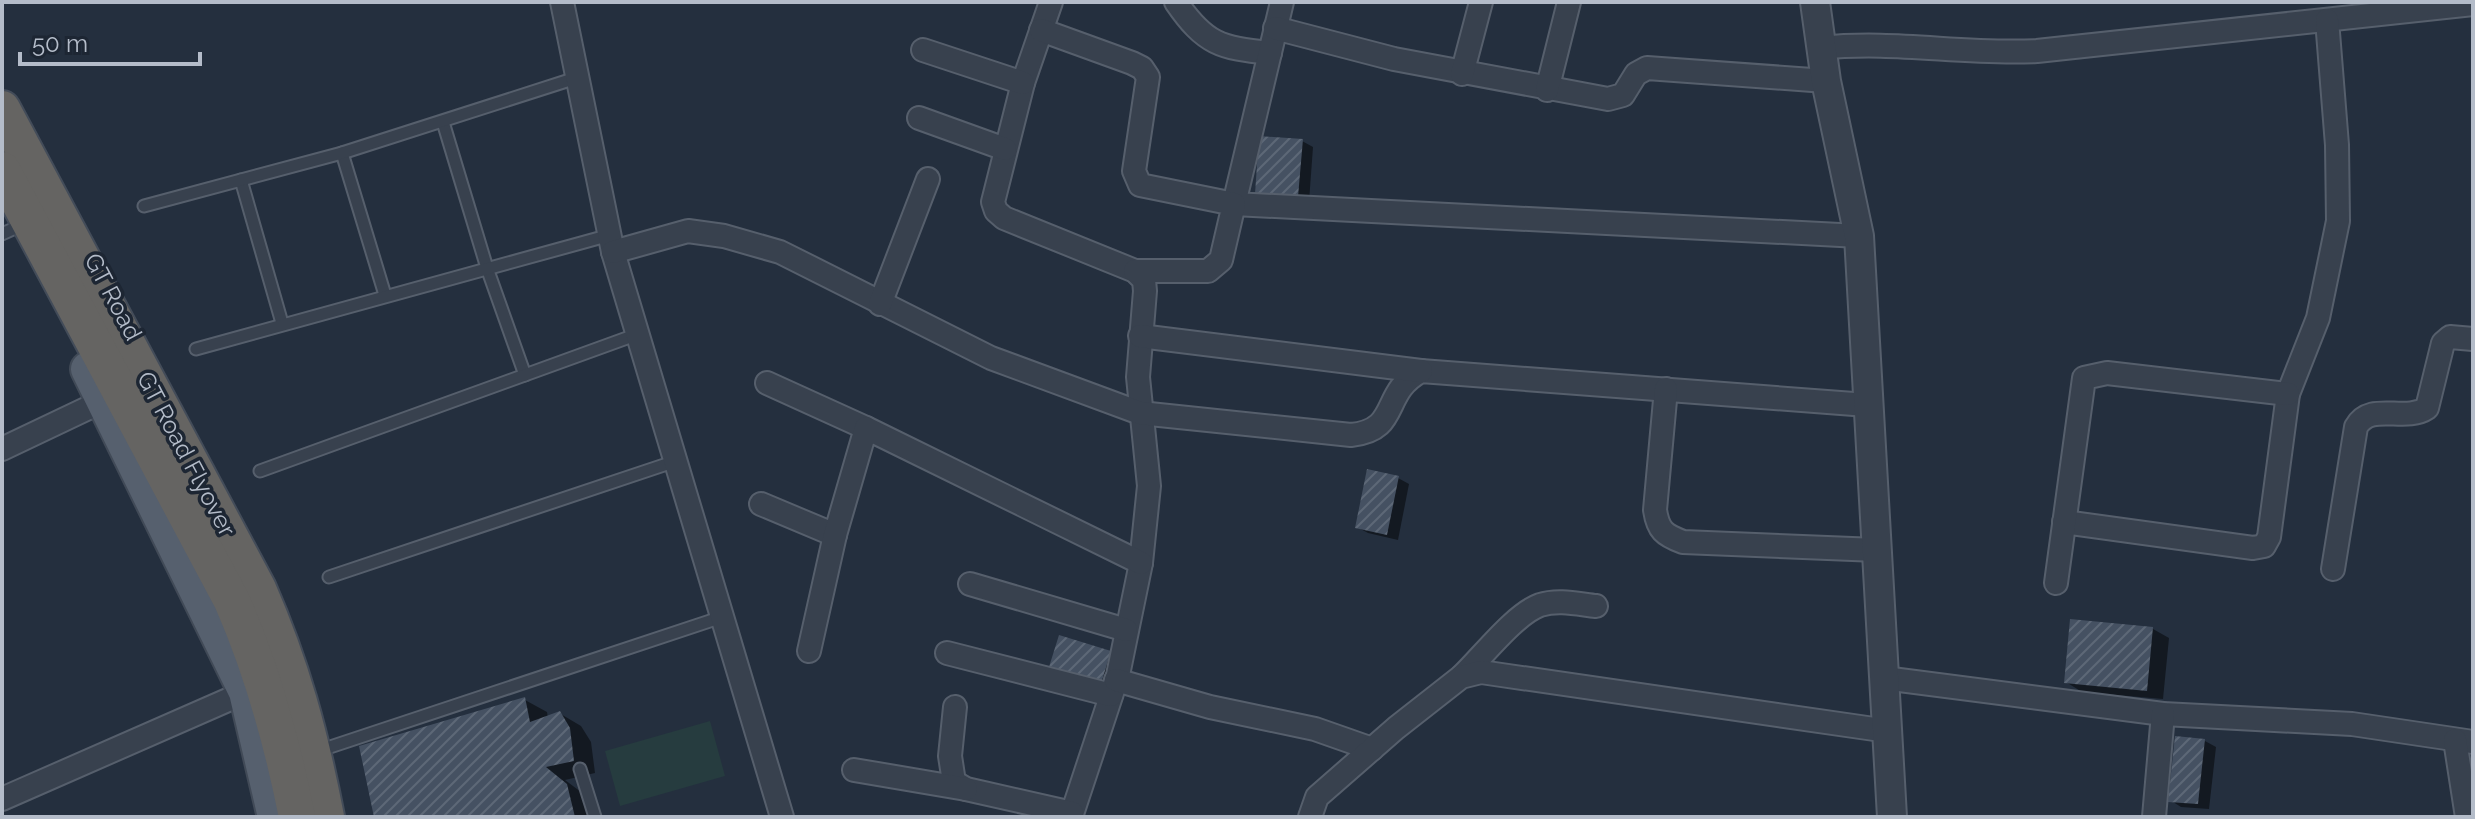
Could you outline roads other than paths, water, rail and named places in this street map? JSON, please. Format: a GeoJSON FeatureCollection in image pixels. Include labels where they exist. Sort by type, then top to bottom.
{"type":"FeatureCollection","features":[{"type":"Feature","properties":{"kind":"highway","name":"GT Road Flyover"},"geometry":{"type":"LineString","coordinates":[[2,109],[258,589],[288,658],[311,741],[326,817]]}},
{"type":"Feature","properties":{"kind":"highway","name":"GT Road Flyover"},"geometry":{"type":"LineString","coordinates":[[2,170],[232,601],[261,668],[284,747],[297,817]]}},
{"type":"Feature","properties":{"kind":"main road","name":"GT Road"},"geometry":{"type":"LineString","coordinates":[[2,90],[265,579],[299,659],[324,749],[338,817]]}},
{"type":"Feature","properties":{"kind":"main road"},"geometry":{"type":"LineString","coordinates":[[6,224],[105,400],[246,692],[275,817]]}},
{"type":"Feature","properties":{"kind":"street"},"geometry":{"type":"LineString","coordinates":[[562,2],[612,243],[782,817]]}},
{"type":"Feature","properties":{"kind":"street"},"geometry":{"type":"LineString","coordinates":[[1051,2],[1023,83],[993,202],[996,211],[1004,218],[1135,271],[1208,271],[1221,260],[1282,2]]}},
{"type":"Feature","properties":{"kind":"street"},"geometry":{"type":"LineString","coordinates":[[1176,2],[1197,32],[1214,43],[1270,53]]}},
{"type":"Feature","properties":{"kind":"street"},"geometry":{"type":"LineString","coordinates":[[1462,74],[1481,2]]}},
{"type":"Feature","properties":{"kind":"street"},"geometry":{"type":"LineString","coordinates":[[1547,90],[1569,2]]}},
{"type":"Feature","properties":{"kind":"street"},"geometry":{"type":"LineString","coordinates":[[1815,2],[1826,81],[1859,236],[1892,817]]}},
{"type":"Feature","properties":{"kind":"street"},"geometry":{"type":"LineString","coordinates":[[1821,48],[1895,43],[1959,51],[2023,52],[2473,4]]}},
{"type":"Feature","properties":{"kind":"street"},"geometry":{"type":"LineString","coordinates":[[2064,522],[2253,548],[2264,546],[2269,537],[2288,394],[2318,318],[2338,221],[2337,145],[2327,20]]}},
{"type":"Feature","properties":{"kind":"street"},"geometry":{"type":"LineString","coordinates":[[1275,28],[1462,74],[1617,99],[1631,86],[1636,74],[1647,68],[1826,81]]}},
{"type":"Feature","properties":{"kind":"street"},"geometry":{"type":"LineString","coordinates":[[1041,30],[1132,63],[1148,77],[1134,171],[1140,185],[1234,204],[1859,236]]}},
{"type":"Feature","properties":{"kind":"street"},"geometry":{"type":"LineString","coordinates":[[923,50],[1023,83]]}},
{"type":"Feature","properties":{"kind":"street"},"geometry":{"type":"LineString","coordinates":[[919,118],[1005,149]]}},
{"type":"Feature","properties":{"kind":"street"},"geometry":{"type":"LineString","coordinates":[[880,304],[928,179]]}},
{"type":"Feature","properties":{"kind":"street"},"geometry":{"type":"LineString","coordinates":[[612,243],[688,231],[724,236],[780,252],[991,358],[1140,413],[1351,435],[1370,433],[1385,422],[1394,395],[1405,380],[1421,371]]}},
{"type":"Feature","properties":{"kind":"street"},"geometry":{"type":"LineString","coordinates":[[854,770],[966,789],[1071,815],[1114,687],[1141,563],[1149,486],[1140,413],[1140,336],[1145,291],[1144,280],[1135,271]]}},
{"type":"Feature","properties":{"kind":"street"},"geometry":{"type":"LineString","coordinates":[[1140,336],[1421,371],[1867,405]]}},
{"type":"Feature","properties":{"kind":"street"},"geometry":{"type":"LineString","coordinates":[[2333,569],[2361,418],[2368,414],[2409,415],[2427,408],[2443,343],[2450,337],[2473,339]]}},
{"type":"Feature","properties":{"kind":"street"},"geometry":{"type":"LineString","coordinates":[[2056,583],[2084,378],[2107,373],[2288,394]]}},
{"type":"Feature","properties":{"kind":"street"},"geometry":{"type":"LineString","coordinates":[[767,383],[1141,563]]}},
{"type":"Feature","properties":{"kind":"street"},"geometry":{"type":"LineString","coordinates":[[1666,389],[1655,510],[1660,530],[1683,542],[1877,550]]}},
{"type":"Feature","properties":{"kind":"street"},"geometry":{"type":"LineString","coordinates":[[2,449],[105,400]]}},
{"type":"Feature","properties":{"kind":"street"},"geometry":{"type":"LineString","coordinates":[[809,651],[835,535],[866,428]]}},
{"type":"Feature","properties":{"kind":"street"},"geometry":{"type":"LineString","coordinates":[[761,504],[835,535]]}},
{"type":"Feature","properties":{"kind":"street"},"geometry":{"type":"LineString","coordinates":[[970,584],[1126,630]]}},
{"type":"Feature","properties":{"kind":"street"},"geometry":{"type":"LineString","coordinates":[[1310,817],[1317,797],[1461,677],[1526,613],[1540,605],[1560,602],[1596,606]]}},
{"type":"Feature","properties":{"kind":"street"},"geometry":{"type":"LineString","coordinates":[[947,653],[1315,729],[1372,749]]}},
{"type":"Feature","properties":{"kind":"street"},"geometry":{"type":"LineString","coordinates":[[1461,677],[1481,672],[1507,674],[1888,731]]}},
{"type":"Feature","properties":{"kind":"street"},"geometry":{"type":"LineString","coordinates":[[1884,678],[2163,714],[2352,724],[2464,741],[2467,817]]}},
{"type":"Feature","properties":{"kind":"street"},"geometry":{"type":"LineString","coordinates":[[2,799],[246,692]]}},
{"type":"Feature","properties":{"kind":"street"},"geometry":{"type":"LineString","coordinates":[[955,707],[950,774],[954,782],[966,789]]}},
{"type":"Feature","properties":{"kind":"street"},"geometry":{"type":"LineString","coordinates":[[2154,817],[2163,714]]}},
{"type":"Feature","properties":{"kind":"lane"},"geometry":{"type":"LineString","coordinates":[[144,206],[342,153],[576,78]]}},
{"type":"Feature","properties":{"kind":"lane"},"geometry":{"type":"LineString","coordinates":[[443,122],[487,268],[525,375]]}},
{"type":"Feature","properties":{"kind":"lane"},"geometry":{"type":"LineString","coordinates":[[342,153],[385,295]]}},
{"type":"Feature","properties":{"kind":"lane"},"geometry":{"type":"LineString","coordinates":[[241,180],[282,323]]}},
{"type":"Feature","properties":{"kind":"lane"},"geometry":{"type":"LineString","coordinates":[[196,349],[487,268],[612,243]]}},
{"type":"Feature","properties":{"kind":"lane"},"geometry":{"type":"LineString","coordinates":[[260,471],[638,334]]}},
{"type":"Feature","properties":{"kind":"lane"},"geometry":{"type":"LineString","coordinates":[[329,577],[676,461]]}},
{"type":"Feature","properties":{"kind":"lane"},"geometry":{"type":"LineString","coordinates":[[324,749],[722,617]]}},
{"type":"Feature","properties":{"kind":"lane"},"geometry":{"type":"LineString","coordinates":[[580,769],[595,817]]}}]}
